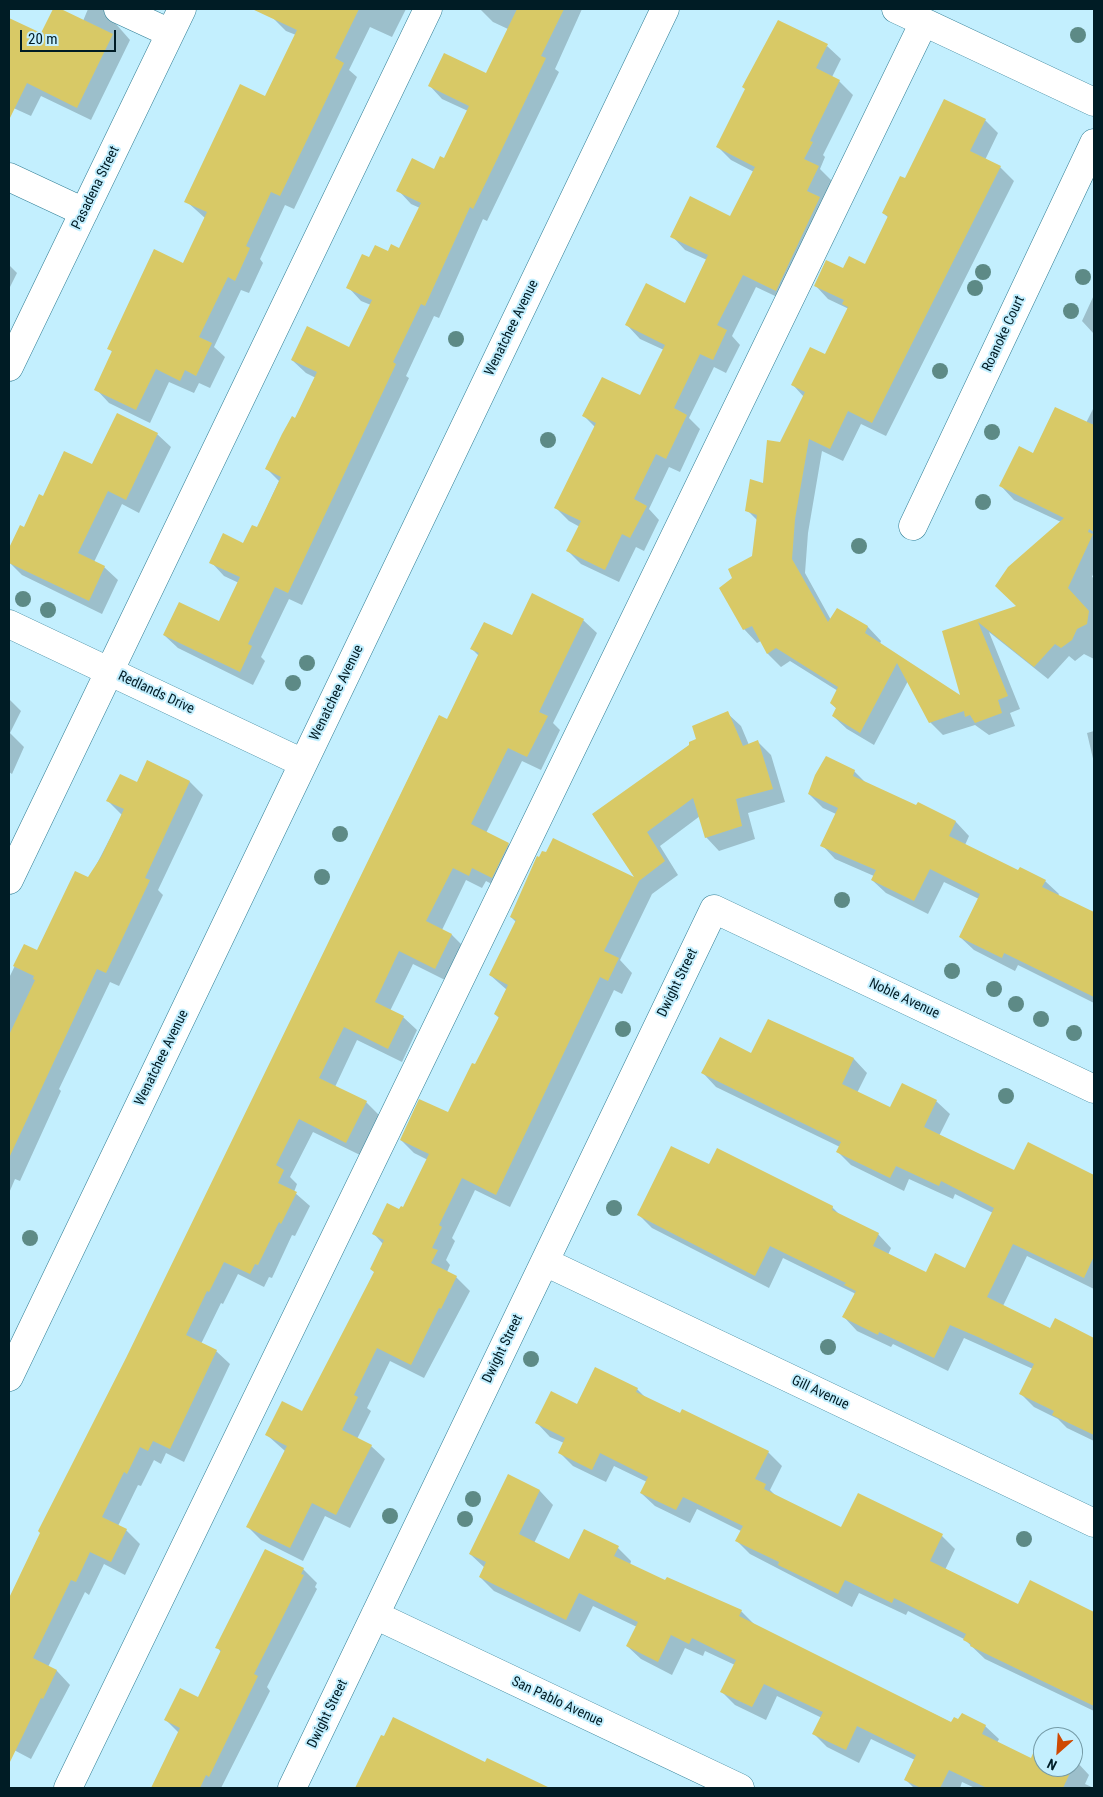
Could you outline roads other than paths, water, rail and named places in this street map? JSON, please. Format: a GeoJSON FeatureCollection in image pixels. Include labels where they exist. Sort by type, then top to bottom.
{"type":"FeatureCollection","features":[{"type":"Feature","properties":{"kind":"street"},"geometry":{"type":"LineString","coordinates":[[118,9],[170,33]]}},
{"type":"Feature","properties":{"kind":"street","name":"Pasadena Street"},"geometry":{"type":"LineString","coordinates":[[9,368],[182,9]]}},
{"type":"Feature","properties":{"kind":"street"},"geometry":{"type":"LineString","coordinates":[[9,880],[428,9]]}},
{"type":"Feature","properties":{"kind":"street","name":"Wenatchee Avenue"},"geometry":{"type":"LineString","coordinates":[[9,1377],[665,9]]}},
{"type":"Feature","properties":{"kind":"street"},"geometry":{"type":"LineString","coordinates":[[896,9],[1094,102]]}},
{"type":"Feature","properties":{"kind":"street"},"geometry":{"type":"LineString","coordinates":[[68,1788],[924,22]]}},
{"type":"Feature","properties":{"kind":"street","name":"Roanoke Court"},"geometry":{"type":"LineString","coordinates":[[913,526],[1094,143]]}},
{"type":"Feature","properties":{"kind":"street"},"geometry":{"type":"LineString","coordinates":[[9,177],[84,212]]}},
{"type":"Feature","properties":{"kind":"street","name":"Redlands Drive"},"geometry":{"type":"LineString","coordinates":[[9,624],[303,763]]}},
{"type":"Feature","properties":{"kind":"street","name":"Noble Avenue"},"geometry":{"type":"LineString","coordinates":[[714,909],[1094,1089]]}},
{"type":"Feature","properties":{"kind":"street","name":"Dwight Street"},"geometry":{"type":"LineString","coordinates":[[292,1788],[714,909]]}},
{"type":"Feature","properties":{"kind":"street","name":"Gill Avenue"},"geometry":{"type":"LineString","coordinates":[[545,1262],[1094,1523]]}},
{"type":"Feature","properties":{"kind":"street","name":"San Pablo Avenue"},"geometry":{"type":"LineString","coordinates":[[375,1615],[740,1788]]}}]}
